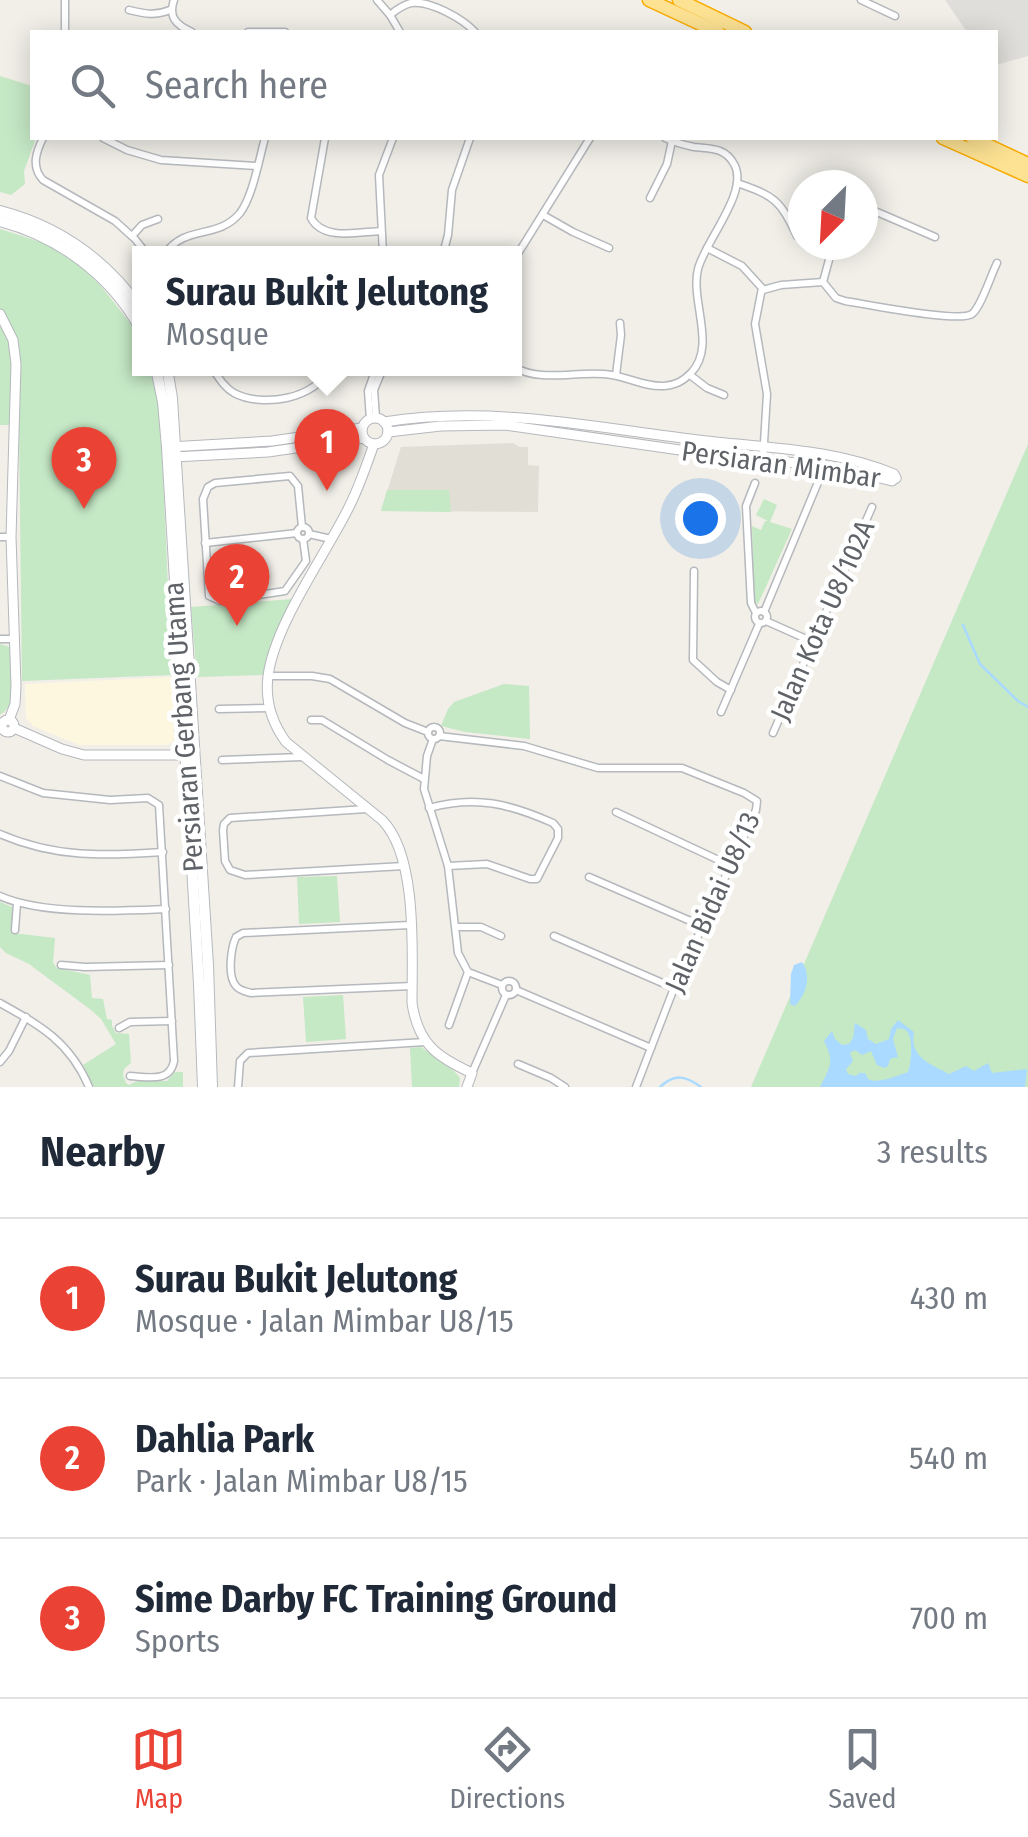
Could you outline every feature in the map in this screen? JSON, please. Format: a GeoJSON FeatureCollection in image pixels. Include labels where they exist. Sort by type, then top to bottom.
{"type":"FeatureCollection","features":[{"type":"Feature","properties":{"kind":"highway"},"geometry":{"type":"LineString","coordinates":[[648,0],[714,30]]}},
{"type":"Feature","properties":{"kind":"highway"},"geometry":{"type":"LineString","coordinates":[[680,0],[742,30]]}},
{"type":"Feature","properties":{"kind":"highway"},"geometry":{"type":"LineString","coordinates":[[947,140],[1028,176]]}},
{"type":"Feature","properties":{"kind":"highway"},"geometry":{"type":"LineString","coordinates":[[976,140],[1028,164]]}},
{"type":"Feature","properties":{"kind":"main road"},"geometry":{"type":"LineString","coordinates":[[0,211],[44,226],[80,247],[110,272],[132,298]]}},
{"type":"Feature","properties":{"kind":"main road"},"geometry":{"type":"LineString","coordinates":[[0,221],[71,252],[118,296],[132,316]]}},
{"type":"Feature","properties":{"kind":"main road","name":"Persiaran Gerbang Utama"},"geometry":{"type":"LineString","coordinates":[[158,376],[171,452]]}},
{"type":"Feature","properties":{"kind":"main road","name":"Persiaran Gerbang Utama"},"geometry":{"type":"LineString","coordinates":[[168,376],[172,398],[171,452],[190,755],[202,1087]]}},
{"type":"Feature","properties":{"kind":"main road","name":"Persiaran Gerbang Utama"},"geometry":{"type":"LineString","coordinates":[[190,755],[208,966],[212,1087]]}},
{"type":"Feature","properties":{"kind":"street"},"geometry":{"type":"LineString","coordinates":[[64,0],[65,30]]}},
{"type":"Feature","properties":{"kind":"street"},"geometry":{"type":"LineString","coordinates":[[174,0],[170,10],[176,23],[188,30]]}},
{"type":"Feature","properties":{"kind":"street"},"geometry":{"type":"LineString","coordinates":[[377,0],[399,30]]}},
{"type":"Feature","properties":{"kind":"street"},"geometry":{"type":"LineString","coordinates":[[861,0],[895,16]]}},
{"type":"Feature","properties":{"kind":"street"},"geometry":{"type":"LineString","coordinates":[[390,15],[412,2],[423,3],[457,17],[473,30]]}},
{"type":"Feature","properties":{"kind":"street"},"geometry":{"type":"LineString","coordinates":[[129,10],[149,15],[170,10]]}},
{"type":"Feature","properties":{"kind":"street"},"geometry":{"type":"LineString","coordinates":[[41,140],[35,162],[38,175],[100,212],[140,246]]}},
{"type":"Feature","properties":{"kind":"street"},"geometry":{"type":"LineString","coordinates":[[107,140],[160,160],[257,166]]}},
{"type":"Feature","properties":{"kind":"street"},"geometry":{"type":"LineString","coordinates":[[171,246],[176,240],[216,229],[235,218],[247,200],[264,140]]}},
{"type":"Feature","properties":{"kind":"street"},"geometry":{"type":"LineString","coordinates":[[326,140],[314,224],[332,232],[381,231]]}},
{"type":"Feature","properties":{"kind":"street"},"geometry":{"type":"LineString","coordinates":[[383,246],[379,174],[392,140]]}},
{"type":"Feature","properties":{"kind":"street"},"geometry":{"type":"LineString","coordinates":[[445,246],[452,190],[469,140]]}},
{"type":"Feature","properties":{"kind":"street"},"geometry":{"type":"LineString","coordinates":[[522,247],[589,140]]}},
{"type":"Feature","properties":{"kind":"street"},"geometry":{"type":"LineString","coordinates":[[650,198],[667,164],[668,140]]}},
{"type":"Feature","properties":{"kind":"street"},"geometry":{"type":"LineString","coordinates":[[522,370],[532,374],[616,375],[636,383],[665,386],[678,384],[698,364],[702,350],[696,278],[738,183],[736,167],[724,152],[672,140]]}},
{"type":"Feature","properties":{"kind":"street"},"geometry":{"type":"LineString","coordinates":[[738,183],[779,203],[788,220]]}},
{"type":"Feature","properties":{"kind":"street"},"geometry":{"type":"LineString","coordinates":[[878,212],[935,237]]}},
{"type":"Feature","properties":{"kind":"street"},"geometry":{"type":"LineString","coordinates":[[543,214],[609,248]]}},
{"type":"Feature","properties":{"kind":"street"},"geometry":{"type":"LineString","coordinates":[[132,236],[142,225],[158,218]]}},
{"type":"Feature","properties":{"kind":"street"},"geometry":{"type":"LineString","coordinates":[[707,248],[742,266],[762,290],[754,330],[768,394],[762,459]]}},
{"type":"Feature","properties":{"kind":"street"},"geometry":{"type":"LineString","coordinates":[[823,282],[830,260]]}},
{"type":"Feature","properties":{"kind":"street"},"geometry":{"type":"LineString","coordinates":[[823,282],[836,298],[844,301],[964,316],[977,306],[997,264]]}},
{"type":"Feature","properties":{"kind":"street"},"geometry":{"type":"LineString","coordinates":[[762,290],[823,282]]}},
{"type":"Feature","properties":{"kind":"street"},"geometry":{"type":"LineString","coordinates":[[0,314],[13,340],[16,364],[6,536],[16,638],[16,697],[0,744]]}},
{"type":"Feature","properties":{"kind":"street"},"geometry":{"type":"LineString","coordinates":[[616,375],[620,322]]}},
{"type":"Feature","properties":{"kind":"street"},"geometry":{"type":"LineString","coordinates":[[690,374],[706,388],[724,396]]}},
{"type":"Feature","properties":{"kind":"street"},"geometry":{"type":"LineString","coordinates":[[217,376],[234,393],[261,400],[310,391],[326,376]]}},
{"type":"Feature","properties":{"kind":"street"},"geometry":{"type":"LineString","coordinates":[[171,452],[292,439],[385,440],[368,387],[374,376]]}},
{"type":"Feature","properties":{"kind":"street","name":"Persiaran Mimbar"},"geometry":{"type":"LineString","coordinates":[[454,414],[494,415],[823,453],[868,464],[896,478],[890,481],[822,466],[505,426],[379,423],[454,414]]}},
{"type":"Feature","properties":{"kind":"street"},"geometry":{"type":"LineString","coordinates":[[379,423],[366,437],[358,488],[284,628],[268,676],[270,708],[282,735],[302,756],[387,825],[394,836],[405,866],[414,1014],[425,1042],[441,1057],[472,1073]]}},
{"type":"Feature","properties":{"kind":"street"},"geometry":{"type":"LineString","coordinates":[[760,612],[819,480],[823,453]]}},
{"type":"Feature","properties":{"kind":"street"},"geometry":{"type":"LineString","coordinates":[[306,537],[306,561],[288,590],[220,601],[211,598],[207,590],[205,543],[204,494],[208,486],[290,476],[298,486],[298,536],[331,539]]}},
{"type":"Feature","properties":{"kind":"street"},"geometry":{"type":"LineString","coordinates":[[722,712],[767,617],[751,604],[746,506],[755,484]]}},
{"type":"Feature","properties":{"kind":"street","name":"Jalan Kota U8/102A"},"geometry":{"type":"LineString","coordinates":[[773,733],[872,508]]}},
{"type":"Feature","properties":{"kind":"street"},"geometry":{"type":"LineString","coordinates":[[205,543],[300,530]]}},
{"type":"Feature","properties":{"kind":"street"},"geometry":{"type":"LineString","coordinates":[[694,571],[693,660],[731,690]]}},
{"type":"Feature","properties":{"kind":"street"},"geometry":{"type":"LineString","coordinates":[[762,622],[813,642]]}},
{"type":"Feature","properties":{"kind":"street"},"geometry":{"type":"LineString","coordinates":[[0,638],[16,638]]}},
{"type":"Feature","properties":{"kind":"street","name":"Jalan Bidai U8/13"},"geometry":{"type":"LineString","coordinates":[[268,676],[330,679],[433,736],[524,746],[598,768],[682,768],[754,798],[758,806],[674,988],[636,1087]]}},
{"type":"Feature","properties":{"kind":"street"},"geometry":{"type":"LineString","coordinates":[[220,709],[270,708]]}},
{"type":"Feature","properties":{"kind":"street"},"geometry":{"type":"LineString","coordinates":[[310,720],[322,720],[424,778]]}},
{"type":"Feature","properties":{"kind":"street"},"geometry":{"type":"LineString","coordinates":[[6,725],[84,755],[190,755]]}},
{"type":"Feature","properties":{"kind":"street"},"geometry":{"type":"LineString","coordinates":[[433,736],[424,778],[425,796],[448,866],[458,953],[468,972],[502,985]]}},
{"type":"Feature","properties":{"kind":"street"},"geometry":{"type":"LineString","coordinates":[[222,760],[302,756]]}},
{"type":"Feature","properties":{"kind":"street"},"geometry":{"type":"LineString","coordinates":[[0,776],[43,793],[110,800],[153,799],[160,810],[174,1062],[172,1071],[165,1076],[130,1076]]}},
{"type":"Feature","properties":{"kind":"street"},"geometry":{"type":"LineString","coordinates":[[430,808],[462,801],[507,805],[553,823],[558,829],[558,838],[537,879],[487,864],[448,866]]}},
{"type":"Feature","properties":{"kind":"street"},"geometry":{"type":"LineString","coordinates":[[368,809],[236,816],[224,824],[226,865],[246,875],[405,866]]}},
{"type":"Feature","properties":{"kind":"street"},"geometry":{"type":"LineString","coordinates":[[616,812],[729,865]]}},
{"type":"Feature","properties":{"kind":"street"},"geometry":{"type":"LineString","coordinates":[[0,834],[32,847],[100,856],[163,852]]}},
{"type":"Feature","properties":{"kind":"street"},"geometry":{"type":"LineString","coordinates":[[589,876],[702,926]]}},
{"type":"Feature","properties":{"kind":"street"},"geometry":{"type":"LineString","coordinates":[[0,896],[17,903],[94,911],[166,909]]}},
{"type":"Feature","properties":{"kind":"street"},"geometry":{"type":"LineString","coordinates":[[15,930],[17,903]]}},
{"type":"Feature","properties":{"kind":"street"},"geometry":{"type":"LineString","coordinates":[[410,925],[243,933],[233,942],[232,979],[236,987],[251,992],[412,986]]}},
{"type":"Feature","properties":{"kind":"street"},"geometry":{"type":"LineString","coordinates":[[456,927],[481,927],[501,936]]}},
{"type":"Feature","properties":{"kind":"street"},"geometry":{"type":"LineString","coordinates":[[554,936],[674,988]]}},
{"type":"Feature","properties":{"kind":"street"},"geometry":{"type":"LineString","coordinates":[[61,965],[169,965]]}},
{"type":"Feature","properties":{"kind":"street"},"geometry":{"type":"LineString","coordinates":[[449,1025],[468,972]]}},
{"type":"Feature","properties":{"kind":"street"},"geometry":{"type":"LineString","coordinates":[[502,985],[511,981],[516,990]]}},
{"type":"Feature","properties":{"kind":"street"},"geometry":{"type":"LineString","coordinates":[[502,985],[506,995]]}},
{"type":"Feature","properties":{"kind":"street"},"geometry":{"type":"LineString","coordinates":[[506,995],[516,990]]}},
{"type":"Feature","properties":{"kind":"street"},"geometry":{"type":"LineString","coordinates":[[516,990],[651,1048]]}},
{"type":"Feature","properties":{"kind":"street"},"geometry":{"type":"LineString","coordinates":[[467,1087],[506,995]]}},
{"type":"Feature","properties":{"kind":"street"},"geometry":{"type":"LineString","coordinates":[[0,1002],[50,1032],[66,1048],[89,1087]]}},
{"type":"Feature","properties":{"kind":"street"},"geometry":{"type":"LineString","coordinates":[[0,1062],[26,1018]]}},
{"type":"Feature","properties":{"kind":"street"},"geometry":{"type":"LineString","coordinates":[[120,1028],[130,1022],[172,1022]]}},
{"type":"Feature","properties":{"kind":"street"},"geometry":{"type":"LineString","coordinates":[[238,1087],[240,1061],[248,1052],[425,1042]]}},
{"type":"Feature","properties":{"kind":"street"},"geometry":{"type":"LineString","coordinates":[[518,1064],[565,1087]]}},
{"type":"Feature","properties":{"kind":"shaded area"},"geometry":{"type":"Polygon","coordinates":[[[945,0],[1028,0],[1028,56],[998,64],[998,30],[966,30],[945,0]]]}},
{"type":"Feature","properties":{"kind":"shaded area"},"geometry":{"type":"Polygon","coordinates":[[[513,443],[528,447],[528,465],[539,466],[538,512],[381,511],[401,447],[513,443]]]}},
{"type":"Feature","properties":{"kind":"shaded area"},"geometry":{"type":"Polygon","coordinates":[[[172,677],[174,741],[167,745],[79,745],[33,726],[26,718],[25,684],[172,677]]]}},
{"type":"Feature","properties":{"kind":"green space"},"geometry":{"type":"Polygon","coordinates":[[[0,76],[30,85],[30,140],[35,140],[24,171],[25,184],[11,195],[0,192],[0,76]]]}},
{"type":"Feature","properties":{"kind":"green space"},"geometry":{"type":"Polygon","coordinates":[[[0,229],[47,244],[100,285],[132,325],[132,376],[152,376],[160,410],[172,675],[22,681],[19,425],[0,425],[0,229]]]}},
{"type":"Feature","properties":{"kind":"green space"},"geometry":{"type":"Polygon","coordinates":[[[1028,444],[1028,1087],[751,1087],[1028,444]]]}},
{"type":"Feature","properties":{"kind":"green space"},"geometry":{"type":"Polygon","coordinates":[[[387,490],[449,490],[451,512],[381,511],[387,490]]]}},
{"type":"Feature","properties":{"kind":"green space"},"geometry":{"type":"Polygon","coordinates":[[[764,499],[777,505],[770,522],[792,529],[758,604],[754,602],[752,526],[761,530],[768,521],[756,515],[764,499]]]}},
{"type":"Feature","properties":{"kind":"green space"},"geometry":{"type":"Polygon","coordinates":[[[293,599],[264,675],[197,677],[191,607],[293,599]]]}},
{"type":"Feature","properties":{"kind":"green space"},"geometry":{"type":"Polygon","coordinates":[[[0,644],[13,648],[14,675],[11,702],[0,715],[0,644]]]}},
{"type":"Feature","properties":{"kind":"green space"},"geometry":{"type":"Polygon","coordinates":[[[504,684],[529,686],[530,739],[441,726],[454,702],[504,684]]]}},
{"type":"Feature","properties":{"kind":"green space"},"geometry":{"type":"Polygon","coordinates":[[[337,876],[340,922],[299,924],[297,877],[337,876]]]}},
{"type":"Feature","properties":{"kind":"green space"},"geometry":{"type":"Polygon","coordinates":[[[0,902],[12,907],[13,933],[55,938],[53,963],[57,968],[90,975],[92,998],[103,999],[107,1019],[112,1020],[116,1033],[129,1034],[131,1063],[124,1069],[126,1083],[167,1081],[175,1072],[183,1072],[183,1087],[94,1087],[83,1065],[116,1044],[91,1010],[0,947],[0,902]]]}},
{"type":"Feature","properties":{"kind":"green space"},"geometry":{"type":"Polygon","coordinates":[[[343,995],[346,1039],[306,1042],[303,997],[343,995]]]}},
{"type":"Feature","properties":{"kind":"green space"},"geometry":{"type":"Polygon","coordinates":[[[421,1047],[453,1070],[460,1078],[459,1087],[412,1087],[410,1048],[421,1047]]]}},
{"type":"Feature","properties":{"kind":"water"},"geometry":{"type":"Polygon","coordinates":[[[802,962],[806,985],[795,1006],[790,1004],[791,974],[794,965],[802,962]]]}},
{"type":"Feature","properties":{"kind":"water"},"geometry":{"type":"Polygon","coordinates":[[[898,1020],[914,1032],[918,1054],[949,1074],[966,1066],[974,1071],[988,1063],[992,1073],[1027,1069],[1025,1087],[820,1087],[830,1065],[824,1041],[832,1031],[842,1045],[849,1044],[855,1023],[876,1044],[889,1039],[898,1020]],[[897,1028],[893,1039],[898,1057],[890,1059],[884,1068],[877,1065],[871,1051],[862,1055],[855,1050],[850,1053],[853,1061],[846,1069],[848,1074],[865,1073],[874,1081],[908,1072],[910,1039],[907,1031],[897,1028]]]}},
{"type":"Feature","properties":{"kind":"waterway"},"geometry":{"type":"LineString","coordinates":[[963,625],[980,664],[1028,707]]}},
{"type":"Feature","properties":{"kind":"waterway"},"geometry":{"type":"LineString","coordinates":[[660,1087],[680,1078],[701,1087]]}},
{"type":"Feature","properties":{"kind":"place","name":"Surau Bukit Jelutong"},"geometry":{"type":"Point","coordinates":[327,491]}},
{"type":"Feature","properties":{"kind":"place","name":"Sime Darby FC Training Ground"},"geometry":{"type":"Point","coordinates":[84,509]}},
{"type":"Feature","properties":{"kind":"place","name":"Dahlia Park"},"geometry":{"type":"Point","coordinates":[237,626]}}]}
